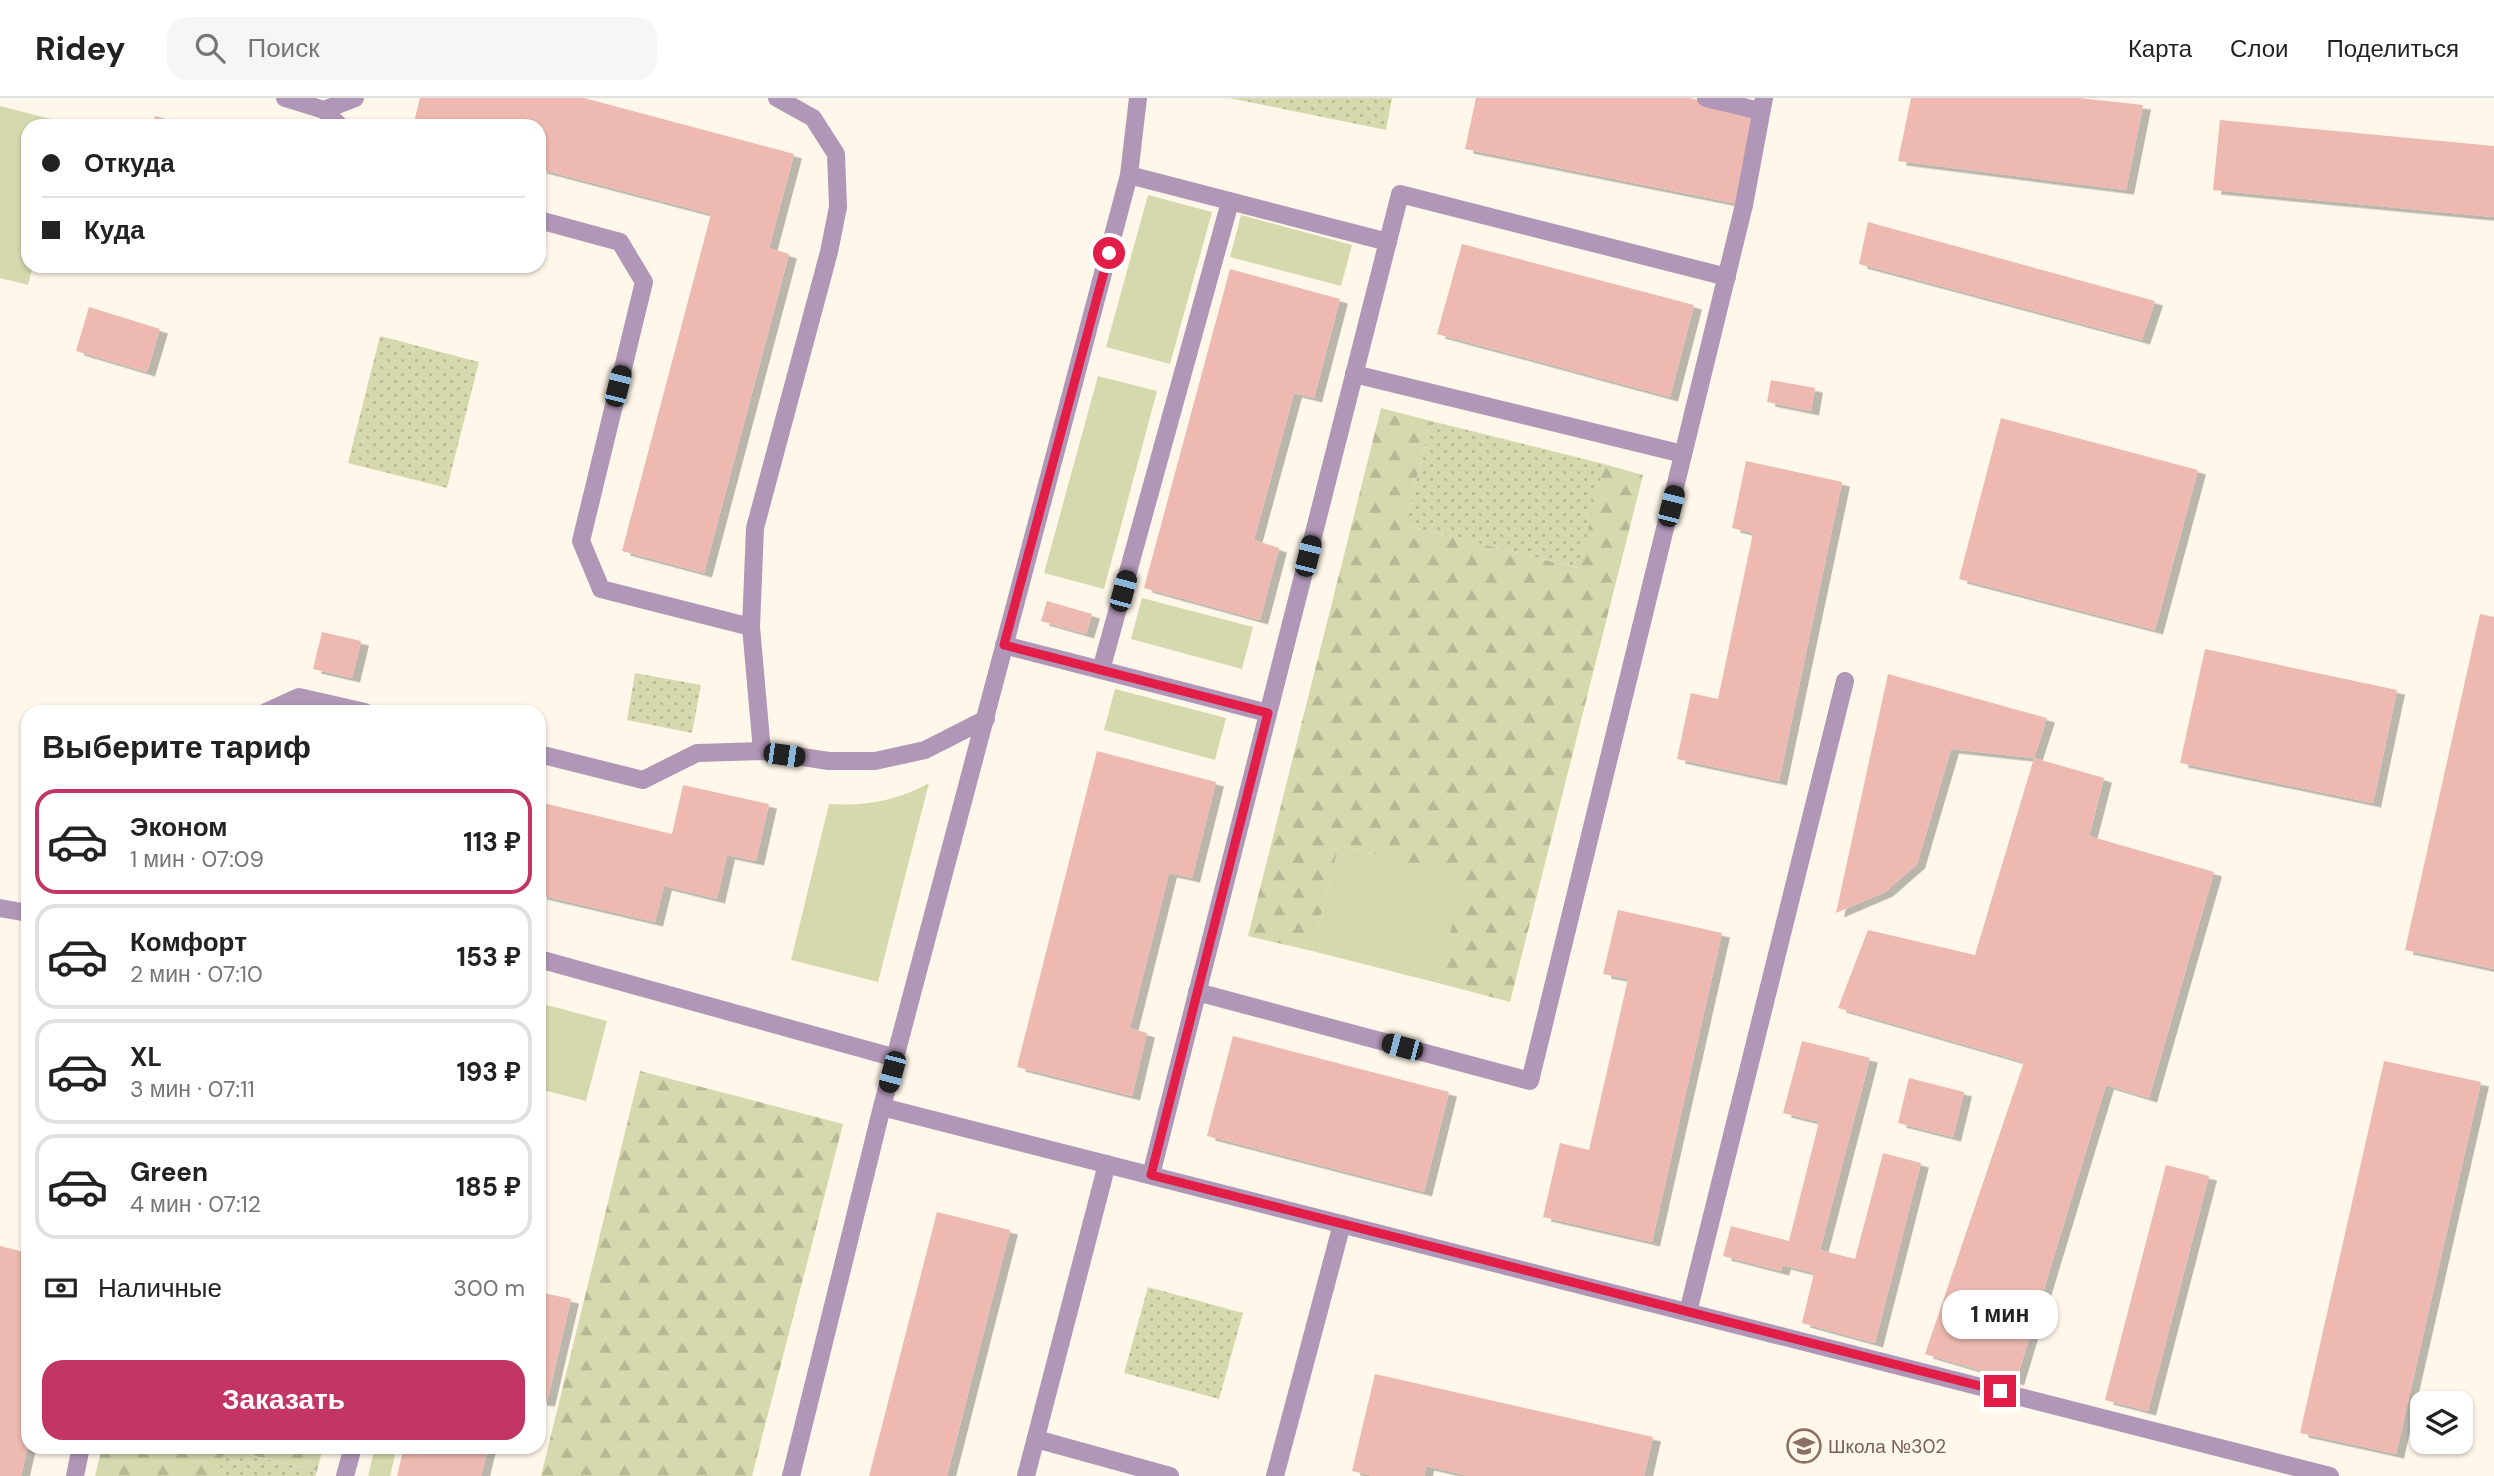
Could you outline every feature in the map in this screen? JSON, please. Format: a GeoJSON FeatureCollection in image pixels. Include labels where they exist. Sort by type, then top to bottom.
{"type":"FeatureCollection","features":[{"type":"Feature","properties":{"kind":"lane"},"geometry":{"type":"LineString","coordinates":[[285,98],[324,110],[333,119]]}},
{"type":"Feature","properties":{"kind":"lane"},"geometry":{"type":"LineString","coordinates":[[324,110],[355,98]]}},
{"type":"Feature","properties":{"kind":"lane"},"geometry":{"type":"LineString","coordinates":[[762,751],[751,627],[755,528],[829,252],[838,207],[836,154],[813,118],[777,98]]}},
{"type":"Feature","properties":{"kind":"lane"},"geometry":{"type":"LineString","coordinates":[[791,1476],[883,1108],[1129,175],[1138,98]]}},
{"type":"Feature","properties":{"kind":"lane"},"geometry":{"type":"LineString","coordinates":[[1197,992],[1530,1081],[1727,277],[1744,205],[1762,104],[1706,98]]}},
{"type":"Feature","properties":{"kind":"lane"},"geometry":{"type":"LineString","coordinates":[[1129,175],[1388,242]]}},
{"type":"Feature","properties":{"kind":"lane"},"geometry":{"type":"LineString","coordinates":[[1151,1175],[1400,194],[1727,277]]}},
{"type":"Feature","properties":{"kind":"lane"},"geometry":{"type":"LineString","coordinates":[[1101,670],[1230,202]]}},
{"type":"Feature","properties":{"kind":"lane"},"geometry":{"type":"LineString","coordinates":[[546,222],[620,242],[643,282],[580,541],[601,589],[751,627]]}},
{"type":"Feature","properties":{"kind":"lane"},"geometry":{"type":"LineString","coordinates":[[1354,374],[1683,454]]}},
{"type":"Feature","properties":{"kind":"lane"},"geometry":{"type":"LineString","coordinates":[[1004,645],[1268,713]]}},
{"type":"Feature","properties":{"kind":"lane"},"geometry":{"type":"LineString","coordinates":[[1688,1312],[1845,681]]}},
{"type":"Feature","properties":{"kind":"lane"},"geometry":{"type":"LineString","coordinates":[[280,705],[299,696],[336,705]]}},
{"type":"Feature","properties":{"kind":"lane"},"geometry":{"type":"LineString","coordinates":[[546,756],[643,780],[697,753],[762,751],[829,761],[875,761],[925,750],[986,719]]}},
{"type":"Feature","properties":{"kind":"lane"},"geometry":{"type":"LineString","coordinates":[[0,908],[21,912]]}},
{"type":"Feature","properties":{"kind":"lane"},"geometry":{"type":"LineString","coordinates":[[546,961],[896,1058]]}},
{"type":"Feature","properties":{"kind":"lane"},"geometry":{"type":"LineString","coordinates":[[883,1108],[2330,1476]]}},
{"type":"Feature","properties":{"kind":"lane"},"geometry":{"type":"LineString","coordinates":[[1026,1476],[1107,1164]]}},
{"type":"Feature","properties":{"kind":"lane"},"geometry":{"type":"LineString","coordinates":[[1275,1476],[1342,1224]]}},
{"type":"Feature","properties":{"kind":"lane"},"geometry":{"type":"LineString","coordinates":[[1036,1439],[1170,1476]]}},
{"type":"Feature","properties":{"kind":"lane"},"geometry":{"type":"LineString","coordinates":[[75,1476],[80,1454]]}},
{"type":"Feature","properties":{"kind":"lane"},"geometry":{"type":"LineString","coordinates":[[345,1476],[351,1454]]}},
{"type":"Feature","properties":{"kind":"green space"},"geometry":{"type":"Polygon","coordinates":[[[1229,98],[1392,98],[1386,130],[1229,98]]]}},
{"type":"Feature","properties":{"kind":"green space"},"geometry":{"type":"Polygon","coordinates":[[[0,106],[51,119],[21,119],[21,273],[31,273],[28,285],[0,278],[0,106]]]}},
{"type":"Feature","properties":{"kind":"green space"},"geometry":{"type":"Polygon","coordinates":[[[1148,195],[1212,212],[1170,364],[1106,347],[1148,195]]]}},
{"type":"Feature","properties":{"kind":"green space"},"geometry":{"type":"Polygon","coordinates":[[[1241,215],[1352,245],[1341,286],[1230,257],[1241,215]]]}},
{"type":"Feature","properties":{"kind":"green space"},"geometry":{"type":"Polygon","coordinates":[[[380,336],[479,362],[447,488],[348,463],[380,336]]]}},
{"type":"Feature","properties":{"kind":"green space"},"geometry":{"type":"Polygon","coordinates":[[[1098,376],[1157,391],[1104,589],[1044,573],[1098,376]]]}},
{"type":"Feature","properties":{"kind":"green space"},"geometry":{"type":"Polygon","coordinates":[[[1381,408],[1431,421],[1405,525],[1578,568],[1604,464],[1643,475],[1510,1002],[1438,983],[1464,877],[1339,845],[1312,951],[1248,936],[1381,408]]]}},
{"type":"Feature","properties":{"kind":"green space"},"geometry":{"type":"Polygon","coordinates":[[[1431,421],[1604,464],[1579,568],[1405,525],[1431,421]]]}},
{"type":"Feature","properties":{"kind":"green space"},"geometry":{"type":"Polygon","coordinates":[[[1142,598],[1253,627],[1242,669],[1131,639],[1142,598]]]}},
{"type":"Feature","properties":{"kind":"green space"},"geometry":{"type":"Polygon","coordinates":[[[635,673],[701,685],[692,733],[627,720],[635,673]]]}},
{"type":"Feature","properties":{"kind":"green space"},"geometry":{"type":"Polygon","coordinates":[[[1115,689],[1226,718],[1215,760],[1104,730],[1115,689]]]}},
{"type":"Feature","properties":{"kind":"green space"},"geometry":{"type":"Polygon","coordinates":[[[929,783],[878,982],[791,960],[829,804],[881,801],[929,783]]]}},
{"type":"Feature","properties":{"kind":"green space"},"geometry":{"type":"Polygon","coordinates":[[[1339,845],[1465,877],[1438,983],[1312,951],[1339,845]]]}},
{"type":"Feature","properties":{"kind":"green space"},"geometry":{"type":"Polygon","coordinates":[[[546,1005],[607,1021],[586,1101],[546,1091],[546,1005]]]}},
{"type":"Feature","properties":{"kind":"green space"},"geometry":{"type":"Polygon","coordinates":[[[640,1071],[843,1124],[752,1476],[541,1476],[640,1071]]]}},
{"type":"Feature","properties":{"kind":"green space"},"geometry":{"type":"Polygon","coordinates":[[[1148,1287],[1243,1313],[1219,1399],[1124,1373],[1148,1287]]]}},
{"type":"Feature","properties":{"kind":"green space"},"geometry":{"type":"Polygon","coordinates":[[[100,1454],[225,1454],[218,1476],[95,1476],[100,1454]]]}},
{"type":"Feature","properties":{"kind":"green space"},"geometry":{"type":"Polygon","coordinates":[[[224,1454],[246,1454],[317,1471],[315,1476],[218,1476],[224,1454]]]}},
{"type":"Feature","properties":{"kind":"green space"},"geometry":{"type":"Polygon","coordinates":[[[247,1454],[321,1454],[317,1471],[247,1454]]]}},
{"type":"Feature","properties":{"kind":"green space"},"geometry":{"type":"Polygon","coordinates":[[[373,1454],[395,1454],[390,1476],[368,1476],[373,1454]]]}},
{"type":"Feature","properties":{"kind":"building"},"geometry":{"type":"Polygon","coordinates":[[[420,98],[584,98],[794,154],[769,248],[789,254],[704,573],[622,551],[711,214],[546,171],[546,119],[415,119],[420,98]]]}},
{"type":"Feature","properties":{"kind":"building"},"geometry":{"type":"Polygon","coordinates":[[[1476,98],[1688,98],[1760,111],[1744,205],[1465,149],[1476,98]]]}},
{"type":"Feature","properties":{"kind":"building"},"geometry":{"type":"Polygon","coordinates":[[[1911,98],[2079,98],[2143,105],[2126,190],[1898,161],[1911,98]]]}},
{"type":"Feature","properties":{"kind":"building"},"geometry":{"type":"Polygon","coordinates":[[[2220,120],[2494,146],[2494,217],[2213,190],[2220,120]]]}},
{"type":"Feature","properties":{"kind":"building"},"geometry":{"type":"Polygon","coordinates":[[[1868,222],[2155,301],[2142,340],[1859,264],[1868,222]]]}},
{"type":"Feature","properties":{"kind":"building"},"geometry":{"type":"Polygon","coordinates":[[[1462,244],[1694,305],[1670,397],[1437,334],[1462,244]]]}},
{"type":"Feature","properties":{"kind":"building"},"geometry":{"type":"Polygon","coordinates":[[[1230,269],[1340,299],[1314,398],[1294,393],[1254,540],[1279,548],[1260,620],[1144,588],[1230,269]]]}},
{"type":"Feature","properties":{"kind":"building"},"geometry":{"type":"Polygon","coordinates":[[[89,307],[160,329],[147,372],[76,351],[89,307]]]}},
{"type":"Feature","properties":{"kind":"building"},"geometry":{"type":"Polygon","coordinates":[[[1771,380],[1815,388],[1811,411],[1767,402],[1771,380]]]}},
{"type":"Feature","properties":{"kind":"building"},"geometry":{"type":"Polygon","coordinates":[[[2001,418],[2198,470],[2155,630],[1959,579],[2001,418]]]}},
{"type":"Feature","properties":{"kind":"building"},"geometry":{"type":"Polygon","coordinates":[[[1746,461],[1842,482],[1779,781],[1677,759],[1691,693],[1718,699],[1753,533],[1732,528],[1746,461]]]}},
{"type":"Feature","properties":{"kind":"building"},"geometry":{"type":"Polygon","coordinates":[[[1047,601],[1092,614],[1086,634],[1041,621],[1047,601]]]}},
{"type":"Feature","properties":{"kind":"building"},"geometry":{"type":"Polygon","coordinates":[[[2480,614],[2494,617],[2494,969],[2405,950],[2480,614]]]}},
{"type":"Feature","properties":{"kind":"building"},"geometry":{"type":"Polygon","coordinates":[[[322,632],[361,641],[352,678],[313,669],[322,632]]]}},
{"type":"Feature","properties":{"kind":"building"},"geometry":{"type":"Polygon","coordinates":[[[2205,649],[2397,690],[2373,803],[2180,763],[2205,649]]]}},
{"type":"Feature","properties":{"kind":"building"},"geometry":{"type":"Polygon","coordinates":[[[1888,674],[2047,718],[2034,758],[1951,749],[1917,864],[1885,892],[1836,913],[1888,674]]]}},
{"type":"Feature","properties":{"kind":"building"},"geometry":{"type":"Polygon","coordinates":[[[1097,751],[1216,782],[1192,878],[1169,873],[1130,1028],[1147,1033],[1132,1096],[1017,1067],[1097,751]]]}},
{"type":"Feature","properties":{"kind":"building"},"geometry":{"type":"Polygon","coordinates":[[[2034,758],[2104,778],[2089,836],[2214,872],[2149,1098],[2106,1085],[2016,1381],[1925,1354],[2024,1062],[1838,1008],[1868,930],[1975,955],[2034,758]]]}},
{"type":"Feature","properties":{"kind":"building"},"geometry":{"type":"Polygon","coordinates":[[[683,785],[769,804],[756,861],[727,855],[717,899],[664,886],[655,922],[546,897],[546,804],[672,834],[683,785]]]}},
{"type":"Feature","properties":{"kind":"building"},"geometry":{"type":"Polygon","coordinates":[[[1618,910],[1722,933],[1652,1242],[1543,1217],[1560,1143],[1589,1150],[1628,979],[1603,974],[1618,910]]]}},
{"type":"Feature","properties":{"kind":"building"},"geometry":{"type":"Polygon","coordinates":[[[1233,1036],[1449,1092],[1424,1192],[1207,1136],[1233,1036]]]}},
{"type":"Feature","properties":{"kind":"building"},"geometry":{"type":"Polygon","coordinates":[[[1802,1041],[1870,1058],[1820,1250],[1855,1259],[1883,1153],[1921,1163],[1875,1343],[1802,1323],[1814,1273],[1783,1265],[1781,1271],[1723,1256],[1731,1226],[1789,1241],[1819,1122],[1783,1113],[1802,1041]]]}},
{"type":"Feature","properties":{"kind":"building"},"geometry":{"type":"Polygon","coordinates":[[[2384,1061],[2481,1082],[2396,1454],[2300,1433],[2384,1061]]]}},
{"type":"Feature","properties":{"kind":"building"},"geometry":{"type":"Polygon","coordinates":[[[1909,1078],[1964,1092],[1953,1137],[1898,1123],[1909,1078]]]}},
{"type":"Feature","properties":{"kind":"building"},"geometry":{"type":"Polygon","coordinates":[[[2166,1165],[2209,1176],[2148,1411],[2105,1400],[2166,1165]]]}},
{"type":"Feature","properties":{"kind":"building"},"geometry":{"type":"Polygon","coordinates":[[[937,1212],[1010,1230],[947,1476],[869,1476],[937,1212]]]}},
{"type":"Feature","properties":{"kind":"building"},"geometry":{"type":"Polygon","coordinates":[[[0,1246],[21,1251],[21,1454],[26,1454],[21,1476],[0,1476],[0,1246]]]}},
{"type":"Feature","properties":{"kind":"building"},"geometry":{"type":"Polygon","coordinates":[[[546,1294],[571,1299],[546,1402],[546,1294]]]}},
{"type":"Feature","properties":{"kind":"building"},"geometry":{"type":"Polygon","coordinates":[[[1375,1374],[1653,1437],[1644,1476],[1469,1476],[1426,1466],[1424,1476],[1374,1476],[1352,1471],[1375,1374]]]}},
{"type":"Feature","properties":{"kind":"building"},"geometry":{"type":"Polygon","coordinates":[[[402,1454],[486,1454],[481,1476],[397,1476],[402,1454]]]}},
{"type":"Feature","properties":{"kind":"place","name":"Школа №302"},"geometry":{"type":"Point","coordinates":[1804,1446]}},
{"type":"Feature","properties":{"kind":"route"},"geometry":{"type":"LineString","coordinates":[[1109,253],[1004,645],[1268,713],[1151,1175],[2000,1391]]}}]}
